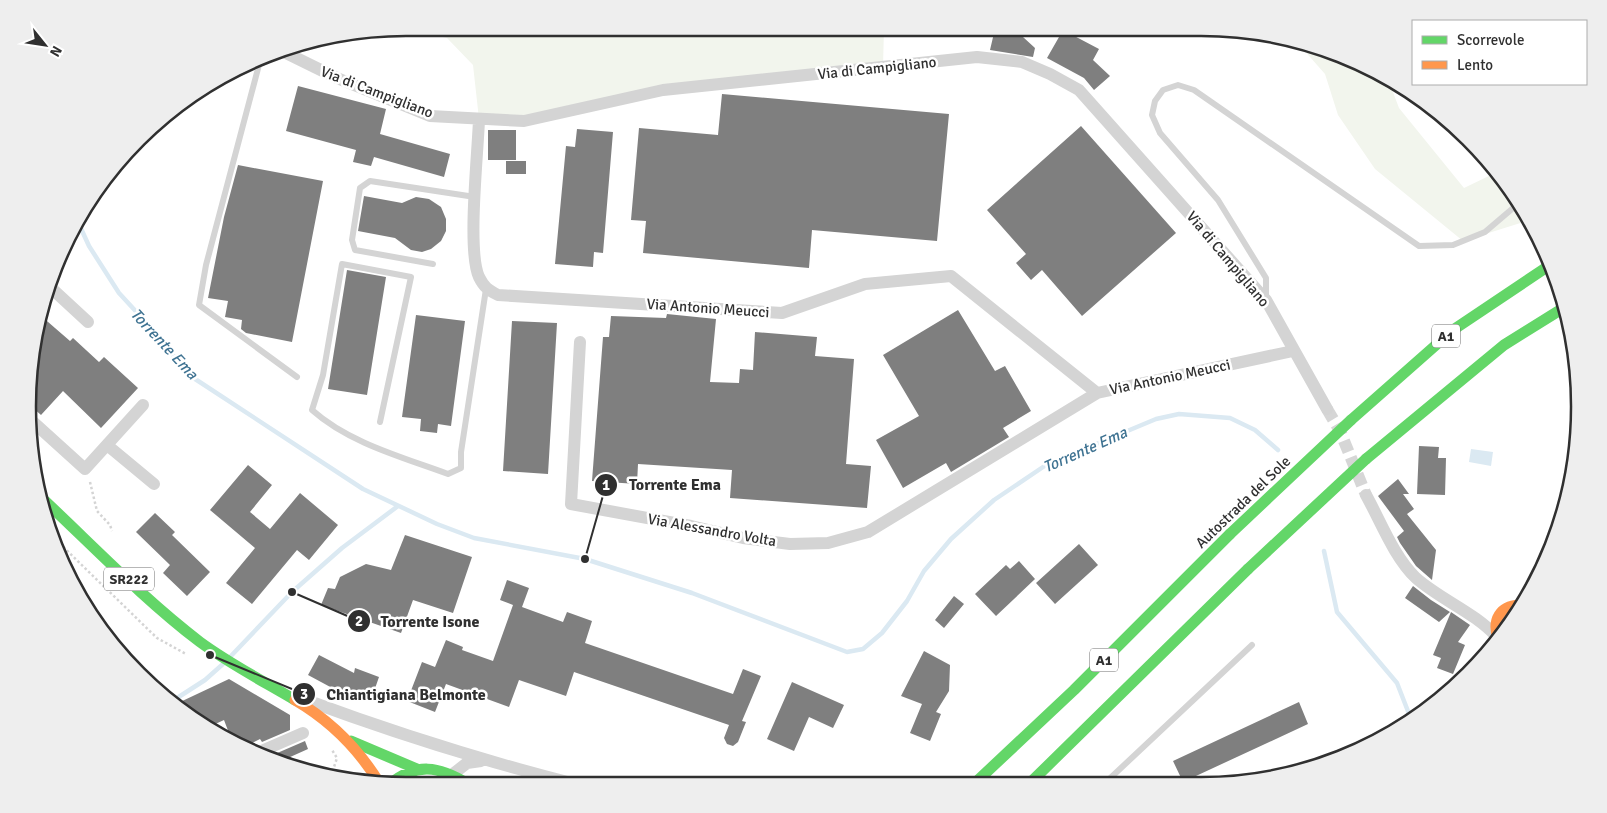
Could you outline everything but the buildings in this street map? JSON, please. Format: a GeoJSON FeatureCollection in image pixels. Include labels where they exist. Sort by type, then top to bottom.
{"type":"FeatureCollection","features":[{"type":"Feature","properties":{"kind":"main road","name":"Autostrada del Sole"},"geometry":{"type":"LineString","coordinates":[[981,777],[1074,690],[1230,534],[1351,420],[1453,330],[1544,269]]}},
{"type":"Feature","properties":{"kind":"main road","name":"A1"},"geometry":{"type":"LineString","coordinates":[[1036,777],[1248,569],[1366,459],[1504,345],[1558,311]]}},
{"type":"Feature","properties":{"kind":"main road","name":"SR222"},"geometry":{"type":"LineString","coordinates":[[50,507],[175,621],[218,654],[283,691],[320,715],[350,740],[374,775]]}},
{"type":"Feature","properties":{"kind":"main road"},"geometry":{"type":"LineString","coordinates":[[1496,629],[1495,624],[1501,611],[1512,606]]}},
{"type":"Feature","properties":{"kind":"main road","name":"SR222"},"geometry":{"type":"LineString","coordinates":[[350,740],[417,769]]}},
{"type":"Feature","properties":{"kind":"main road","name":"SR222"},"geometry":{"type":"LineString","coordinates":[[399,777],[417,769],[435,768],[458,777]]}},
{"type":"Feature","properties":{"kind":"street","name":"Via di Campigliano"},"geometry":{"type":"LineString","coordinates":[[290,55],[336,78],[430,116],[524,121],[663,90],[977,57],[1022,62],[1050,74],[1079,90],[1266,300],[1327,409]]}},
{"type":"Feature","properties":{"kind":"street"},"geometry":{"type":"LineString","coordinates":[[480,119],[474,246],[478,275],[486,289]]}},
{"type":"Feature","properties":{"kind":"street","name":"Via Antonio Meucci"},"geometry":{"type":"LineString","coordinates":[[486,289],[498,295],[782,313],[865,284],[952,276],[1097,393],[1293,351]]}},
{"type":"Feature","properties":{"kind":"street"},"geometry":{"type":"LineString","coordinates":[[55,291],[88,322]]}},
{"type":"Feature","properties":{"kind":"street","name":"Via Alessandro Volta"},"geometry":{"type":"LineString","coordinates":[[580,342],[571,504],[691,526],[743,538],[790,544],[828,543],[868,532],[1097,393]]}},
{"type":"Feature","properties":{"kind":"street"},"geometry":{"type":"LineString","coordinates":[[37,425],[85,469],[143,405]]}},
{"type":"Feature","properties":{"kind":"street"},"geometry":{"type":"LineString","coordinates":[[107,445],[154,484]]}},
{"type":"Feature","properties":{"kind":"street"},"geometry":{"type":"LineString","coordinates":[[1366,496],[1398,554],[1416,578],[1476,617],[1493,634]]}},
{"type":"Feature","properties":{"kind":"street"},"geometry":{"type":"LineString","coordinates":[[1476,617],[1487,619],[1501,611]]}},
{"type":"Feature","properties":{"kind":"street"},"geometry":{"type":"LineString","coordinates":[[283,691],[394,732],[486,761],[548,777]]}},
{"type":"Feature","properties":{"kind":"street"},"geometry":{"type":"LineString","coordinates":[[266,749],[303,733]]}},
{"type":"Feature","properties":{"kind":"street"},"geometry":{"type":"LineString","coordinates":[[455,775],[466,763],[486,761]]}},
{"type":"Feature","properties":{"kind":"lane"},"geometry":{"type":"LineString","coordinates":[[258,67],[206,265],[199,305],[297,377]]}},
{"type":"Feature","properties":{"kind":"lane"},"geometry":{"type":"LineString","coordinates":[[1266,300],[1266,278],[1218,200],[1193,168],[1160,134],[1152,115],[1155,101],[1163,90],[1178,85],[1194,90],[1419,246],[1453,245],[1485,232],[1513,208]]}},
{"type":"Feature","properties":{"kind":"lane"},"geometry":{"type":"LineString","coordinates":[[433,264],[355,250],[352,240],[360,188],[370,181],[476,198]]}},
{"type":"Feature","properties":{"kind":"lane"},"geometry":{"type":"LineString","coordinates":[[380,422],[411,277],[342,264],[323,375],[312,410],[330,426],[392,454],[448,474],[461,468],[461,452],[486,289]]}},
{"type":"Feature","properties":{"kind":"lane"},"geometry":{"type":"LineString","coordinates":[[1111,777],[1252,644]]}},
{"type":"Feature","properties":{"kind":"path"},"geometry":{"type":"LineString","coordinates":[[85,469],[97,511],[110,525],[112,531]]}},
{"type":"Feature","properties":{"kind":"path"},"geometry":{"type":"LineString","coordinates":[[64,548],[157,638],[192,657]]}},
{"type":"Feature","properties":{"kind":"shaded area"},"geometry":{"type":"Polygon","coordinates":[[[438,36],[884,36],[883,67],[663,90],[524,121],[479,119],[473,65],[447,38],[438,36]]]}},
{"type":"Feature","properties":{"kind":"shaded area"},"geometry":{"type":"Polygon","coordinates":[[[1305,52],[1342,64],[1392,90],[1399,108],[1464,188],[1490,176],[1522,223],[1463,241],[1375,169],[1338,115],[1325,74],[1305,52]]]}},
{"type":"Feature","properties":{"kind":"shaded area"},"geometry":{"type":"Polygon","coordinates":[[[1471,449],[1493,452],[1491,466],[1469,462],[1471,449]]]}},
{"type":"Feature","properties":{"kind":"waterway","name":"Torrente Ema"},"geometry":{"type":"LineString","coordinates":[[81,229],[89,246],[119,293],[153,330],[189,375],[363,489],[437,524],[474,538],[585,559],[692,593],[847,652],[863,649],[882,633],[907,601],[924,571],[951,539],[994,500],[1046,465],[1156,419],[1179,414],[1230,418],[1255,430],[1278,450]]}},
{"type":"Feature","properties":{"kind":"waterway"},"geometry":{"type":"LineString","coordinates":[[230,657],[292,592],[342,548],[398,506]]}},
{"type":"Feature","properties":{"kind":"waterway","name":"Torrente Ema"},"geometry":{"type":"LineString","coordinates":[[1324,551],[1337,612],[1397,683],[1408,712]]}},
{"type":"Feature","properties":{"kind":"waterway"},"geometry":{"type":"LineString","coordinates":[[178,698],[205,680],[223,664]]}},
{"type":"Feature","properties":{"kind":"tunnel"},"geometry":{"type":"LineString","coordinates":[[1327,409],[1340,431],[1366,495]]}},
{"type":"Feature","properties":{"kind":"traffic: fast"},"geometry":{"type":"LineString","coordinates":[[1351,420],[1453,330],[1544,269]]}},
{"type":"Feature","properties":{"kind":"traffic: fast"},"geometry":{"type":"LineString","coordinates":[[1366,459],[1504,345],[1558,311]]}},
{"type":"Feature","properties":{"kind":"traffic: fast"},"geometry":{"type":"LineString","coordinates":[[1230,534],[1351,420]]}},
{"type":"Feature","properties":{"kind":"traffic: fast"},"geometry":{"type":"LineString","coordinates":[[1248,569],[1366,459]]}},
{"type":"Feature","properties":{"kind":"traffic: fast"},"geometry":{"type":"LineString","coordinates":[[50,506],[140,592],[200,642],[223,658],[295,700]]}},
{"type":"Feature","properties":{"kind":"traffic: fast"},"geometry":{"type":"LineString","coordinates":[[981,777],[1074,690],[1230,534]]}},
{"type":"Feature","properties":{"kind":"traffic: fast"},"geometry":{"type":"LineString","coordinates":[[1036,777],[1248,569]]}},
{"type":"Feature","properties":{"kind":"traffic: fast"},"geometry":{"type":"LineString","coordinates":[[351,741],[417,769]]}},
{"type":"Feature","properties":{"kind":"traffic: fast"},"geometry":{"type":"LineString","coordinates":[[401,777],[418,770],[428,769],[437,770],[455,777]]}},
{"type":"Feature","properties":{"kind":"traffic: slow"},"geometry":{"type":"LineString","coordinates":[[1496,629],[1499,615],[1502,611],[1512,606]]}},
{"type":"Feature","properties":{"kind":"traffic: slow"},"geometry":{"type":"LineString","coordinates":[[295,700],[343,736],[375,775]]}},
{"type":"Feature","properties":{"kind":"place","name":"Torrente Ema"},"geometry":{"type":"Point","coordinates":[585,559]}},
{"type":"Feature","properties":{"kind":"place","name":"Torrente Isone"},"geometry":{"type":"Point","coordinates":[292,592]}},
{"type":"Feature","properties":{"kind":"place","name":"Chiantigiana Belmonte"},"geometry":{"type":"Point","coordinates":[210,655]}}]}
